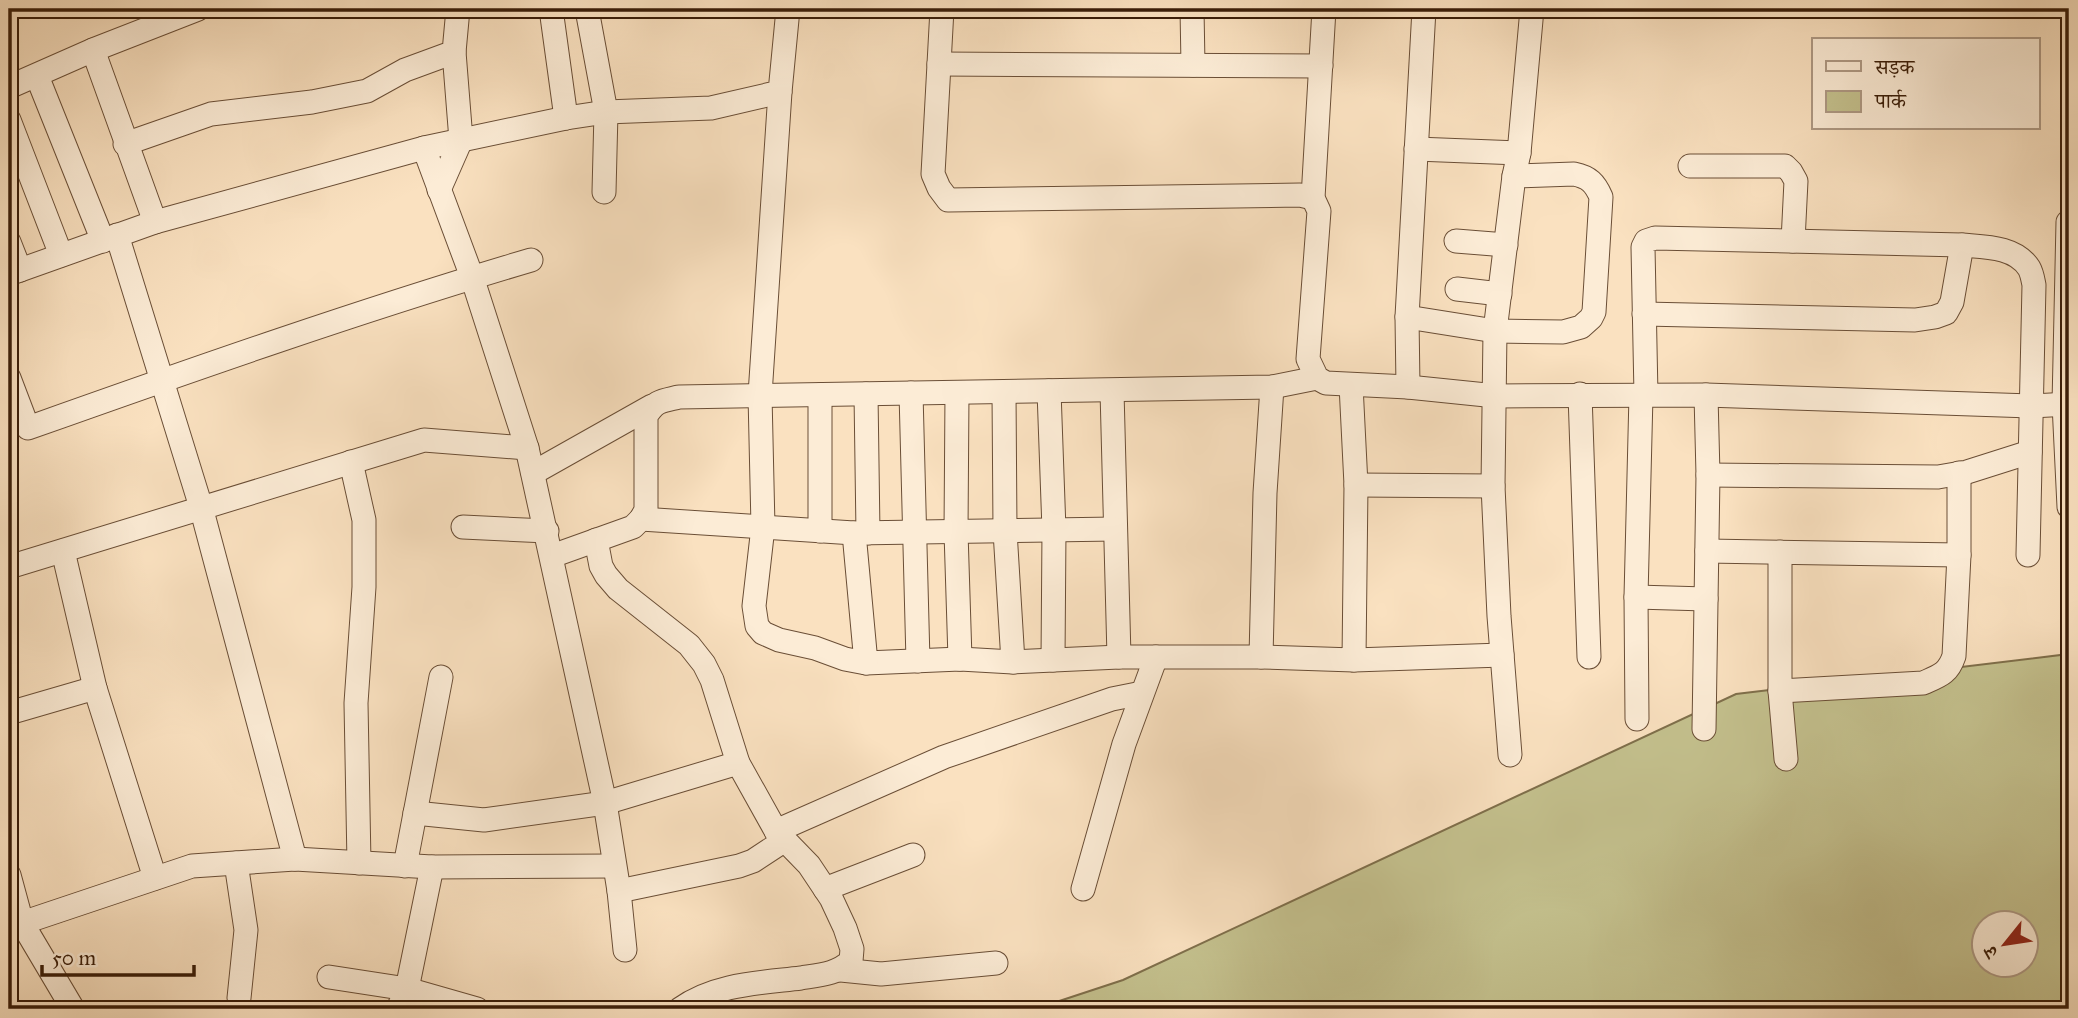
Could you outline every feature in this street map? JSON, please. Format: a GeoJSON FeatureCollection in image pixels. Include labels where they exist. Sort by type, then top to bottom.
{"type":"FeatureCollection","features":[{"type":"Feature","properties":{"kind":"street"},"geometry":{"type":"LineString","coordinates":[[9,87],[93,50],[198,9]]}},
{"type":"Feature","properties":{"kind":"street"},"geometry":{"type":"LineString","coordinates":[[439,190],[461,140],[454,52],[458,9]]}},
{"type":"Feature","properties":{"kind":"street"},"geometry":{"type":"LineString","coordinates":[[551,9],[566,118]]}},
{"type":"Feature","properties":{"kind":"street"},"geometry":{"type":"LineString","coordinates":[[788,9],[760,395],[763,527],[754,606],[757,626],[763,633],[779,640],[866,663],[960,659],[1013,662],[1119,657],[1354,660],[1502,655]]}},
{"type":"Feature","properties":{"kind":"street"},"geometry":{"type":"LineString","coordinates":[[942,9],[933,174],[948,200],[1300,195],[1313,198]]}},
{"type":"Feature","properties":{"kind":"street"},"geometry":{"type":"LineString","coordinates":[[1192,9],[1193,65]]}},
{"type":"Feature","properties":{"kind":"street"},"geometry":{"type":"LineString","coordinates":[[1317,379],[1308,359],[1319,211],[1313,198],[1324,9]]}},
{"type":"Feature","properties":{"kind":"street"},"geometry":{"type":"LineString","coordinates":[[1408,387],[1407,317],[1424,9]]}},
{"type":"Feature","properties":{"kind":"street"},"geometry":{"type":"LineString","coordinates":[[1510,755],[1493,486],[1495,331],[1519,153],[1532,9]]}},
{"type":"Feature","properties":{"kind":"street"},"geometry":{"type":"LineString","coordinates":[[588,16],[606,112],[604,192]]}},
{"type":"Feature","properties":{"kind":"street"},"geometry":{"type":"LineString","coordinates":[[93,50],[155,222]]}},
{"type":"Feature","properties":{"kind":"street"},"geometry":{"type":"LineString","coordinates":[[125,144],[211,114],[312,102],[367,91],[405,70],[454,52]]}},
{"type":"Feature","properties":{"kind":"street"},"geometry":{"type":"LineString","coordinates":[[939,64],[1321,66]]}},
{"type":"Feature","properties":{"kind":"street"},"geometry":{"type":"LineString","coordinates":[[37,76],[110,238],[163,380],[201,507],[295,859]]}},
{"type":"Feature","properties":{"kind":"street"},"geometry":{"type":"LineString","coordinates":[[9,242],[14,272],[155,222],[424,148],[566,118],[606,112],[711,108],[780,92]]}},
{"type":"Feature","properties":{"kind":"street"},"geometry":{"type":"LineString","coordinates":[[9,120],[61,256]]}},
{"type":"Feature","properties":{"kind":"street"},"geometry":{"type":"LineString","coordinates":[[424,148],[472,277],[527,448],[605,803],[625,950]]}},
{"type":"Feature","properties":{"kind":"street"},"geometry":{"type":"LineString","coordinates":[[1416,149],[1519,153]]}},
{"type":"Feature","properties":{"kind":"street"},"geometry":{"type":"LineString","coordinates":[[1690,166],[1785,166],[1796,181],[1793,241]]}},
{"type":"Feature","properties":{"kind":"street"},"geometry":{"type":"LineString","coordinates":[[1407,317],[1495,331],[1563,332],[1581,327],[1591,318],[1594,312],[1601,197],[1595,183],[1574,174],[1514,176]]}},
{"type":"Feature","properties":{"kind":"street"},"geometry":{"type":"LineString","coordinates":[[2068,222],[2066,404],[2069,507]]}},
{"type":"Feature","properties":{"kind":"street"},"geometry":{"type":"LineString","coordinates":[[1637,719],[1636,597],[1639,395],[1644,314],[1643,247],[1646,241],[1655,237],[1962,244],[2003,250],[2015,255],[2029,268],[2034,285],[2028,555]]}},
{"type":"Feature","properties":{"kind":"street"},"geometry":{"type":"LineString","coordinates":[[1456,241],[1506,245]]}},
{"type":"Feature","properties":{"kind":"street"},"geometry":{"type":"LineString","coordinates":[[1644,314],[1915,320],[1935,317],[1946,313],[1952,302],[1962,244]]}},
{"type":"Feature","properties":{"kind":"street"},"geometry":{"type":"LineString","coordinates":[[9,378],[28,428],[163,380],[472,277],[531,260]]}},
{"type":"Feature","properties":{"kind":"street"},"geometry":{"type":"LineString","coordinates":[[1457,289],[1500,294]]}},
{"type":"Feature","properties":{"kind":"street"},"geometry":{"type":"LineString","coordinates":[[533,473],[658,402],[679,397],[1272,387],[1317,379],[1326,383],[1408,387],[1496,396],[1706,395],[2031,406],[2066,404]]}},
{"type":"Feature","properties":{"kind":"street"},"geometry":{"type":"LineString","coordinates":[[1351,385],[1356,485],[1354,660]]}},
{"type":"Feature","properties":{"kind":"street"},"geometry":{"type":"LineString","coordinates":[[1261,657],[1265,493],[1272,387]]}},
{"type":"Feature","properties":{"kind":"street"},"geometry":{"type":"LineString","coordinates":[[1049,391],[1054,530],[1053,660]]}},
{"type":"Feature","properties":{"kind":"street"},"geometry":{"type":"LineString","coordinates":[[1112,391],[1119,657]]}},
{"type":"Feature","properties":{"kind":"street"},"geometry":{"type":"LineString","coordinates":[[1004,392],[1005,531],[1013,662]]}},
{"type":"Feature","properties":{"kind":"street"},"geometry":{"type":"LineString","coordinates":[[911,393],[918,661]]}},
{"type":"Feature","properties":{"kind":"street"},"geometry":{"type":"LineString","coordinates":[[957,393],[956,532],[960,659]]}},
{"type":"Feature","properties":{"kind":"street"},"geometry":{"type":"LineString","coordinates":[[866,394],[861,533],[866,663]]}},
{"type":"Feature","properties":{"kind":"street"},"geometry":{"type":"LineString","coordinates":[[1589,657],[1590,394]]}},
{"type":"Feature","properties":{"kind":"street"},"geometry":{"type":"LineString","coordinates":[[820,395],[820,531]]}},
{"type":"Feature","properties":{"kind":"street"},"geometry":{"type":"LineString","coordinates":[[1704,729],[1708,475],[1706,395]]}},
{"type":"Feature","properties":{"kind":"street"},"geometry":{"type":"LineString","coordinates":[[552,556],[633,527],[641,519],[646,510],[646,416],[652,406]]}},
{"type":"Feature","properties":{"kind":"street"},"geometry":{"type":"LineString","coordinates":[[9,567],[424,440],[527,448]]}},
{"type":"Feature","properties":{"kind":"street"},"geometry":{"type":"LineString","coordinates":[[1708,475],[1938,477],[2030,452]]}},
{"type":"Feature","properties":{"kind":"street"},"geometry":{"type":"LineString","coordinates":[[351,462],[364,520],[364,587],[356,703],[359,863]]}},
{"type":"Feature","properties":{"kind":"street"},"geometry":{"type":"LineString","coordinates":[[1780,691],[1923,683],[1950,667],[1954,656],[1959,555],[1959,473]]}},
{"type":"Feature","properties":{"kind":"street"},"geometry":{"type":"LineString","coordinates":[[1356,485],[1493,486]]}},
{"type":"Feature","properties":{"kind":"street"},"geometry":{"type":"LineString","coordinates":[[641,519],[861,533],[1115,529]]}},
{"type":"Feature","properties":{"kind":"street"},"geometry":{"type":"LineString","coordinates":[[463,527],[547,531]]}},
{"type":"Feature","properties":{"kind":"street"},"geometry":{"type":"LineString","coordinates":[[596,540],[601,566],[618,589],[689,645],[704,664],[712,680],[738,762],[780,836],[809,865],[845,928],[852,949],[852,961],[841,970]]}},
{"type":"Feature","properties":{"kind":"street"},"geometry":{"type":"LineString","coordinates":[[63,551],[95,688],[155,878]]}},
{"type":"Feature","properties":{"kind":"street"},"geometry":{"type":"LineString","coordinates":[[1707,551],[1959,555]]}},
{"type":"Feature","properties":{"kind":"street"},"geometry":{"type":"LineString","coordinates":[[1780,552],[1780,691],[1786,759]]}},
{"type":"Feature","properties":{"kind":"street"},"geometry":{"type":"LineString","coordinates":[[1636,597],[1706,599]]}},
{"type":"Feature","properties":{"kind":"street"},"geometry":{"type":"LineString","coordinates":[[1083,889],[1124,744],[1156,657]]}},
{"type":"Feature","properties":{"kind":"street"},"geometry":{"type":"LineString","coordinates":[[405,866],[441,677]]}},
{"type":"Feature","properties":{"kind":"street"},"geometry":{"type":"LineString","coordinates":[[9,713],[95,688]]}},
{"type":"Feature","properties":{"kind":"street"},"geometry":{"type":"LineString","coordinates":[[619,891],[753,861],[780,836],[944,757],[1112,699],[1142,693]]}},
{"type":"Feature","properties":{"kind":"street"},"geometry":{"type":"LineString","coordinates":[[415,813],[484,820],[605,803],[738,762]]}},
{"type":"Feature","properties":{"kind":"street"},"geometry":{"type":"LineString","coordinates":[[825,889],[913,855]]}},
{"type":"Feature","properties":{"kind":"street"},"geometry":{"type":"LineString","coordinates":[[15,927],[192,866],[295,859],[432,867],[614,866]]}},
{"type":"Feature","properties":{"kind":"street"},"geometry":{"type":"LineString","coordinates":[[236,863],[246,930],[239,998]]}},
{"type":"Feature","properties":{"kind":"street"},"geometry":{"type":"LineString","coordinates":[[403,999],[432,867]]}},
{"type":"Feature","properties":{"kind":"street"},"geometry":{"type":"LineString","coordinates":[[9,875],[15,927],[73,1009]]}},
{"type":"Feature","properties":{"kind":"street"},"geometry":{"type":"LineString","coordinates":[[680,1009],[696,998],[728,988],[841,970],[881,974],[996,963]]}},
{"type":"Feature","properties":{"kind":"street"},"geometry":{"type":"LineString","coordinates":[[329,976],[403,999],[477,1009]]}},
{"type":"Feature","properties":{"kind":"green space"},"geometry":{"type":"Polygon","coordinates":[[[2069,654],[2069,1009],[1035,1009],[1123,980],[1736,694],[2069,654]]]}}]}
